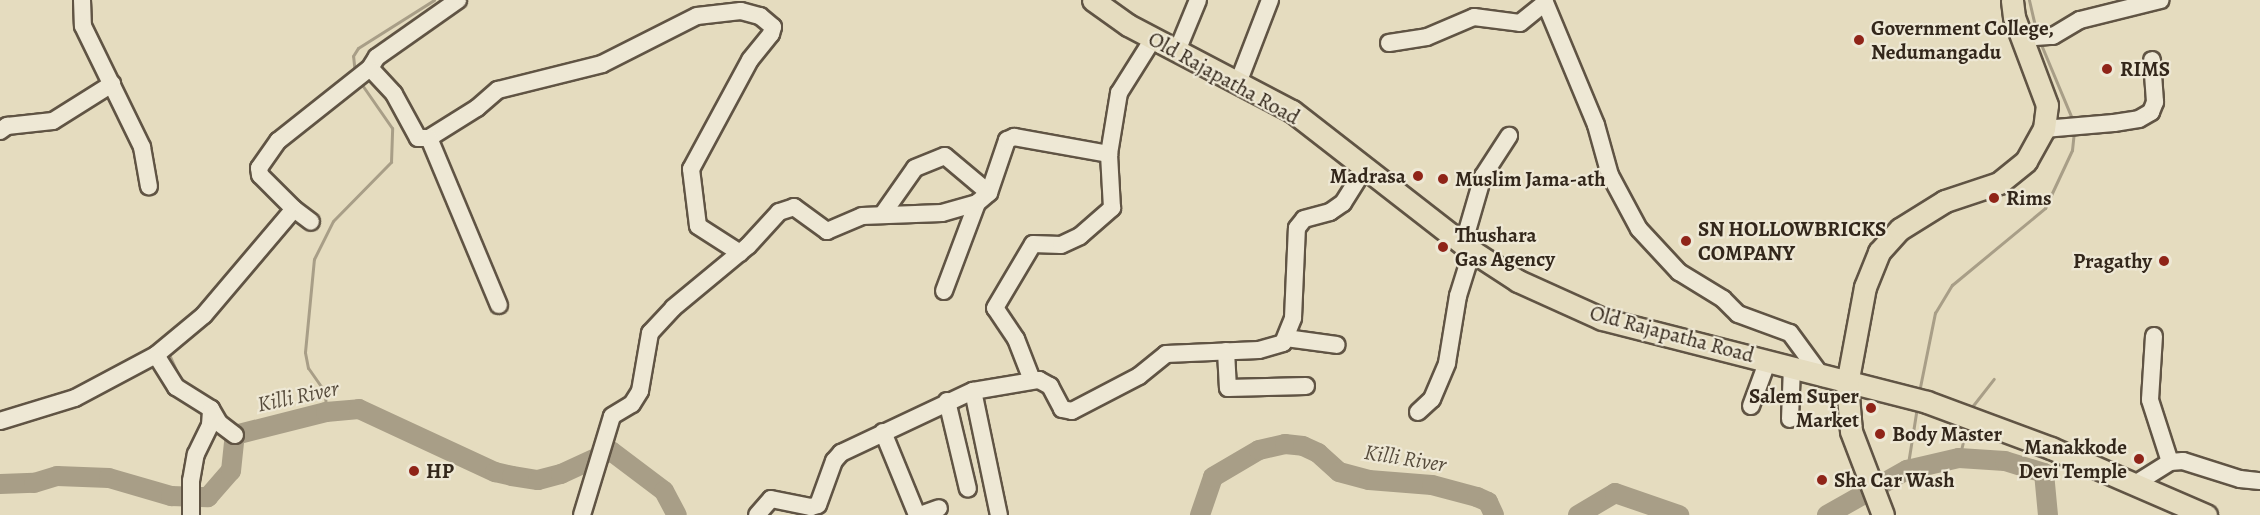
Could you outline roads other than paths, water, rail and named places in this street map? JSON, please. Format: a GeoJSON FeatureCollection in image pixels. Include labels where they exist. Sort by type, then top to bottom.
{"type":"FeatureCollection","features":[{"type":"Feature","properties":{"kind":"main road","name":"Old Rajapatha Road"},"geometry":{"type":"LineString","coordinates":[[1093,0],[1153,39],[1292,111],[1467,248],[1518,281],[1602,319],[1791,366],[1823,378],[1927,402],[2135,484],[2206,515]]}},
{"type":"Feature","properties":{"kind":"main road"},"geometry":{"type":"LineString","coordinates":[[1883,513],[1851,431],[1847,384],[1865,287],[1880,252],[1900,229],[1945,201],[1999,183],[2026,161],[2044,129],[2047,105],[2021,38],[2012,0]]}},
{"type":"Feature","properties":{"kind":"street"},"geometry":{"type":"LineString","coordinates":[[82,0],[83,26],[142,147],[149,186]]}},
{"type":"Feature","properties":{"kind":"street"},"geometry":{"type":"LineString","coordinates":[[311,222],[294,209],[260,175],[261,163],[300,120],[364,73],[377,57],[458,0]]}},
{"type":"Feature","properties":{"kind":"street"},"geometry":{"type":"LineString","coordinates":[[1177,51],[1198,0]]}},
{"type":"Feature","properties":{"kind":"street"},"geometry":{"type":"LineString","coordinates":[[1238,83],[1270,0]]}},
{"type":"Feature","properties":{"kind":"street"},"geometry":{"type":"LineString","coordinates":[[2021,38],[2053,36],[2080,21],[2161,0]]}},
{"type":"Feature","properties":{"kind":"street"},"geometry":{"type":"LineString","coordinates":[[1389,43],[1427,37],[1474,18],[1520,22],[1545,1],[1596,125],[1610,175],[1639,229],[1679,272],[1723,299],[1738,315],[1790,333],[1823,378]]}},
{"type":"Feature","properties":{"kind":"street"},"geometry":{"type":"LineString","coordinates":[[364,73],[394,94],[418,138],[429,138],[477,108],[498,90],[602,64],[697,16],[741,11],[760,16],[773,27],[771,34],[750,60],[691,169],[698,226],[740,253]]}},
{"type":"Feature","properties":{"kind":"street"},"geometry":{"type":"LineString","coordinates":[[1032,380],[1016,339],[995,308],[1033,244],[1061,246],[1107,214],[1112,208],[1109,153],[1119,93],[1153,39]]}},
{"type":"Feature","properties":{"kind":"street"},"geometry":{"type":"LineString","coordinates":[[2044,129],[2087,127],[2139,119],[2151,112],[2155,102],[2152,60]]}},
{"type":"Feature","properties":{"kind":"street"},"geometry":{"type":"LineString","coordinates":[[0,131],[6,126],[53,121],[112,84]]}},
{"type":"Feature","properties":{"kind":"street"},"geometry":{"type":"LineString","coordinates":[[1418,412],[1432,399],[1447,363],[1467,248],[1483,176],[1509,136]]}},
{"type":"Feature","properties":{"kind":"street"},"geometry":{"type":"LineString","coordinates":[[429,138],[499,305]]}},
{"type":"Feature","properties":{"kind":"street"},"geometry":{"type":"LineString","coordinates":[[944,291],[1010,138],[1109,153]]}},
{"type":"Feature","properties":{"kind":"street"},"geometry":{"type":"LineString","coordinates":[[882,215],[915,168],[945,156],[983,198]]}},
{"type":"Feature","properties":{"kind":"street"},"geometry":{"type":"LineString","coordinates":[[756,515],[771,499],[811,507],[821,501],[834,461],[841,453],[947,401],[973,391],[1032,380],[1050,386],[1062,409],[1072,411],[1139,376],[1166,354],[1275,347],[1286,338],[1293,318],[1297,228],[1304,219],[1330,212],[1343,203],[1365,168]]}},
{"type":"Feature","properties":{"kind":"street"},"geometry":{"type":"LineString","coordinates":[[582,515],[598,454],[612,416],[632,404],[640,391],[650,333],[673,308],[740,253],[786,208],[802,210],[810,221],[827,231],[862,216],[942,213],[983,198]]}},
{"type":"Feature","properties":{"kind":"street"},"geometry":{"type":"LineString","coordinates":[[0,421],[75,398],[156,355],[204,315],[294,209]]}},
{"type":"Feature","properties":{"kind":"street"},"geometry":{"type":"LineString","coordinates":[[2154,336],[2150,400],[2170,462]]}},
{"type":"Feature","properties":{"kind":"street"},"geometry":{"type":"LineString","coordinates":[[1286,338],[1337,345]]}},
{"type":"Feature","properties":{"kind":"street"},"geometry":{"type":"LineString","coordinates":[[1226,351],[1228,388],[1306,386]]}},
{"type":"Feature","properties":{"kind":"street"},"geometry":{"type":"LineString","coordinates":[[156,355],[176,387],[211,409],[219,423],[235,435]]}},
{"type":"Feature","properties":{"kind":"street"},"geometry":{"type":"LineString","coordinates":[[1751,406],[1768,360]]}},
{"type":"Feature","properties":{"kind":"street"},"geometry":{"type":"LineString","coordinates":[[1790,419],[1791,366]]}},
{"type":"Feature","properties":{"kind":"street"},"geometry":{"type":"LineString","coordinates":[[973,391],[999,515]]}},
{"type":"Feature","properties":{"kind":"street"},"geometry":{"type":"LineString","coordinates":[[947,401],[968,489]]}},
{"type":"Feature","properties":{"kind":"street"},"geometry":{"type":"LineString","coordinates":[[190,501],[196,454],[210,425],[211,409]]}},
{"type":"Feature","properties":{"kind":"street"},"geometry":{"type":"LineString","coordinates":[[883,432],[918,515],[939,508]]}},
{"type":"Feature","properties":{"kind":"street"},"geometry":{"type":"LineString","coordinates":[[2135,484],[2170,462],[2183,461],[2240,479],[2260,480]]}},
{"type":"Feature","properties":{"kind":"waterway"},"geometry":{"type":"LineString","coordinates":[[355,74],[353,56],[358,48],[434,0]]}},
{"type":"Feature","properties":{"kind":"waterway"},"geometry":{"type":"LineString","coordinates":[[2029,0],[2036,30]]}},
{"type":"Feature","properties":{"kind":"waterway"},"geometry":{"type":"LineString","coordinates":[[2040,42],[2073,121]]}},
{"type":"Feature","properties":{"kind":"waterway"},"geometry":{"type":"LineString","coordinates":[[326,412],[325,392],[308,368],[305,352],[314,259],[333,221],[391,162],[392,128],[360,82]]}},
{"type":"Feature","properties":{"kind":"waterway"},"geometry":{"type":"LineString","coordinates":[[1919,392],[1935,313],[1952,285],[2045,208],[2072,150],[2074,131]]}},
{"type":"Feature","properties":{"kind":"waterway"},"geometry":{"type":"LineString","coordinates":[[168,352],[182,384]]}},
{"type":"Feature","properties":{"kind":"waterway"},"geometry":{"type":"LineString","coordinates":[[1971,408],[1994,379]]}},
{"type":"Feature","properties":{"kind":"waterway"},"geometry":{"type":"LineString","coordinates":[[1907,470],[1917,407]]}},
{"type":"Feature","properties":{"kind":"waterway","name":"Killi River"},"geometry":{"type":"LineString","coordinates":[[0,484],[34,483],[57,476],[109,478],[171,496],[208,497],[231,471],[235,435],[326,412],[359,409],[495,472],[512,476],[538,480],[561,474],[611,451],[664,491],[677,515]]}},
{"type":"Feature","properties":{"kind":"waterway"},"geometry":{"type":"LineString","coordinates":[[1959,458],[1967,427]]}},
{"type":"Feature","properties":{"kind":"waterway","name":"Killi River"},"geometry":{"type":"LineString","coordinates":[[1200,515],[1213,477],[1259,450],[1285,444],[1303,446],[1318,453],[1339,472],[1369,480],[1432,485],[1477,497],[1488,502],[1494,515]]}},
{"type":"Feature","properties":{"kind":"waterway","name":"Killi River"},"geometry":{"type":"LineString","coordinates":[[1827,515],[1907,470],[1959,458],[2005,461],[2044,473],[2048,515]]}},
{"type":"Feature","properties":{"kind":"waterway","name":"Killi River"},"geometry":{"type":"LineString","coordinates":[[1578,515],[1615,493],[1679,515]]}},
{"type":"Feature","properties":{"kind":"place","name":"Government College, Nedumangadu"},"geometry":{"type":"Point","coordinates":[1859,40]}},
{"type":"Feature","properties":{"kind":"place","name":"RIMS"},"geometry":{"type":"Point","coordinates":[2107,69]}},
{"type":"Feature","properties":{"kind":"place","name":"Madrasa"},"geometry":{"type":"Point","coordinates":[1418,176]}},
{"type":"Feature","properties":{"kind":"place","name":"Muslim Jama-ath"},"geometry":{"type":"Point","coordinates":[1443,179]}},
{"type":"Feature","properties":{"kind":"place","name":"Rims"},"geometry":{"type":"Point","coordinates":[1994,198]}},
{"type":"Feature","properties":{"kind":"place","name":"SN HOLLOWBRICKS COMPANY"},"geometry":{"type":"Point","coordinates":[1686,241]}},
{"type":"Feature","properties":{"kind":"place","name":"Thushara Gas Agency"},"geometry":{"type":"Point","coordinates":[1443,247]}},
{"type":"Feature","properties":{"kind":"place","name":"Pragathy"},"geometry":{"type":"Point","coordinates":[2164,261]}},
{"type":"Feature","properties":{"kind":"place","name":"Salem Super Market"},"geometry":{"type":"Point","coordinates":[1871,408]}},
{"type":"Feature","properties":{"kind":"place","name":"Body Master"},"geometry":{"type":"Point","coordinates":[1880,434]}},
{"type":"Feature","properties":{"kind":"place","name":"Manakkode Devi Temple"},"geometry":{"type":"Point","coordinates":[2139,459]}},
{"type":"Feature","properties":{"kind":"place","name":"HP"},"geometry":{"type":"Point","coordinates":[414,471]}},
{"type":"Feature","properties":{"kind":"place","name":"Sha Car Wash"},"geometry":{"type":"Point","coordinates":[1822,480]}}]}
